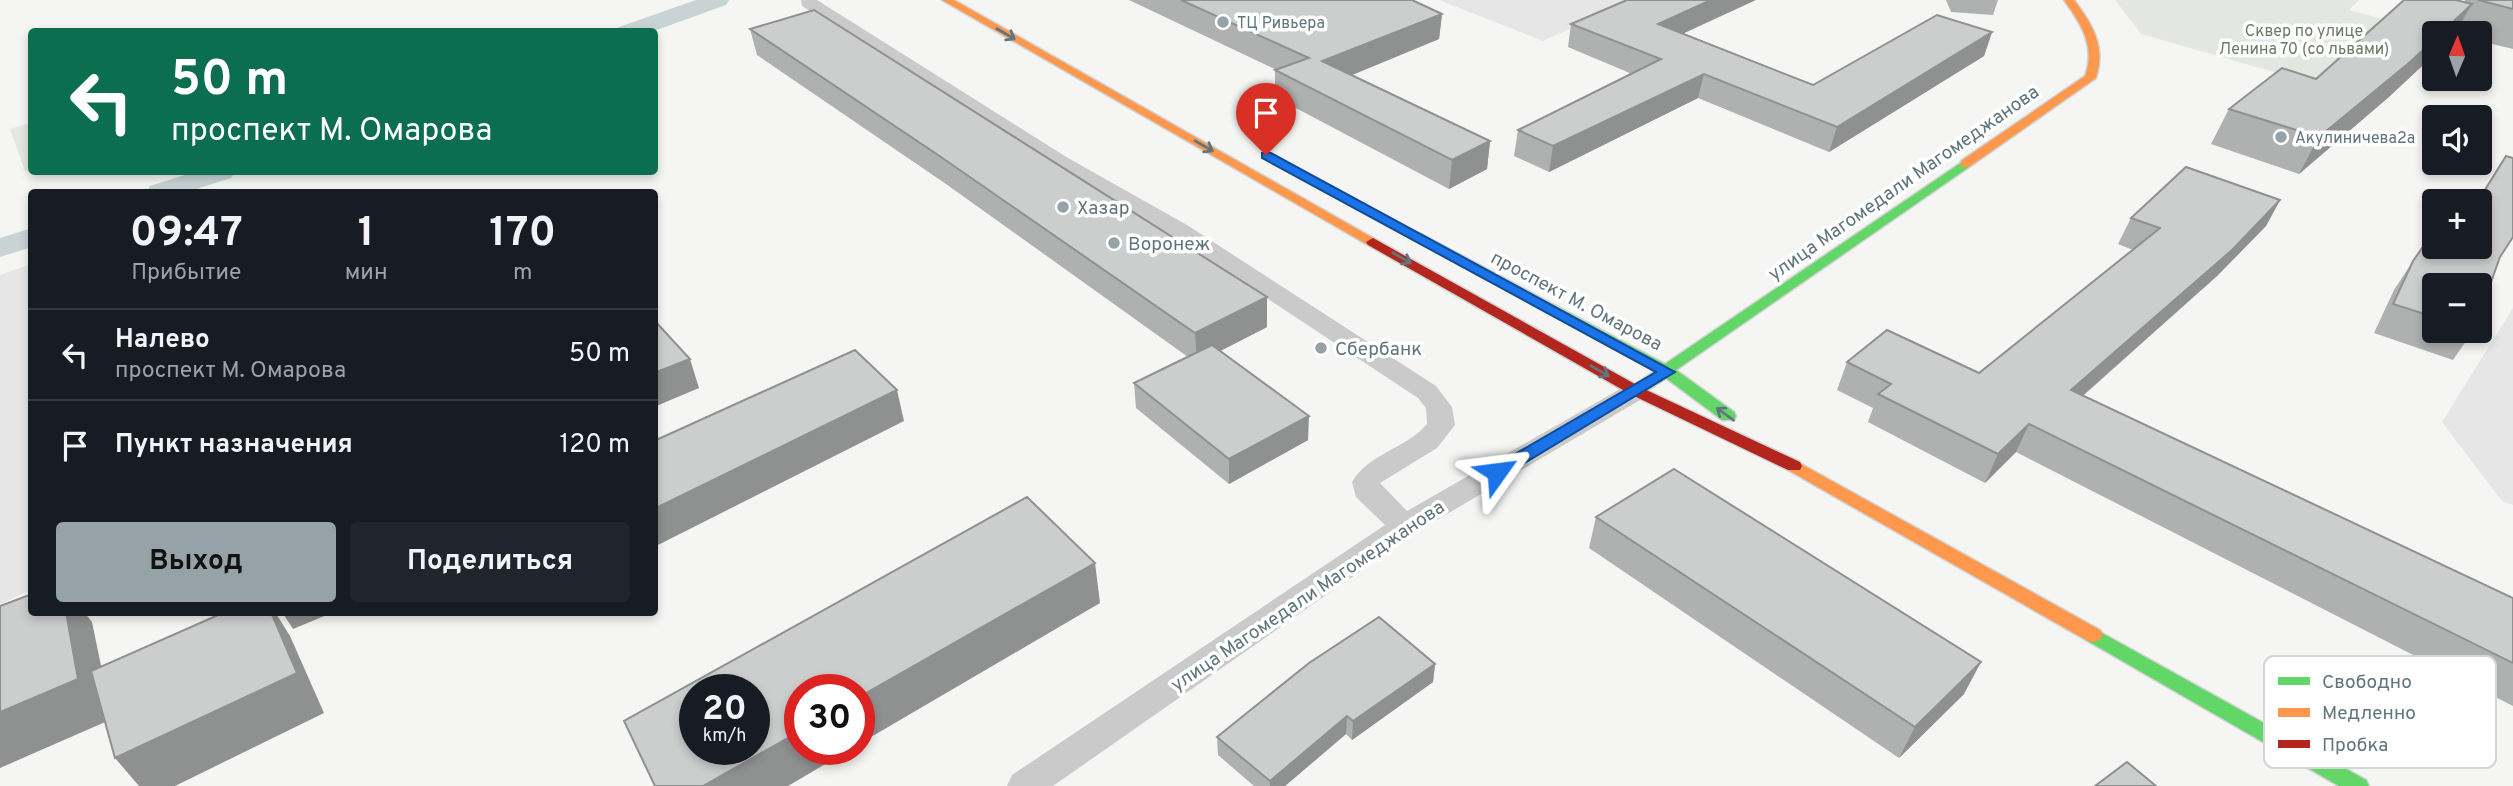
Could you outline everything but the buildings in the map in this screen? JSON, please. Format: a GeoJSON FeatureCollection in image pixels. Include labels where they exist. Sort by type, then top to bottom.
{"type":"FeatureCollection","features":[{"type":"Feature","properties":{"kind":"main road"},"geometry":{"type":"LineString","coordinates":[[947,0],[1636,391],[1800,469],[2264,733]]}},
{"type":"Feature","properties":{"kind":"main road","name":"улица Магомедали Магомеджанова"},"geometry":{"type":"LineString","coordinates":[[1667,372],[2090,78],[2097,66],[2096,41],[2069,0]]}},
{"type":"Feature","properties":{"kind":"main road","name":"проспект М. Омарова"},"geometry":{"type":"LineString","coordinates":[[1398,227],[1667,372],[1800,469]]}},
{"type":"Feature","properties":{"kind":"main road","name":"улица Магомедали Магомеджановa"},"geometry":{"type":"LineString","coordinates":[[1636,391],[1667,372]]}},
{"type":"Feature","properties":{"kind":"main road"},"geometry":{"type":"LineString","coordinates":[[2326,768],[2358,786]]}},
{"type":"Feature","properties":{"kind":"street"},"geometry":{"type":"LineString","coordinates":[[808,2],[1061,162],[1203,245],[1427,392],[1439,408],[1441,425],[1427,442],[1373,473],[1366,482],[1366,490],[1405,526]]}},
{"type":"Feature","properties":{"kind":"street","name":"улица Магомедали Магомеджановa"},"geometry":{"type":"LineString","coordinates":[[1025,786],[1405,526],[1636,391]]}},
{"type":"Feature","properties":{"kind":"shaded area"},"geometry":{"type":"Polygon","coordinates":[[[1439,0],[1633,0],[1543,41],[1439,0]]]}},
{"type":"Feature","properties":{"kind":"shaded area"},"geometry":{"type":"Polygon","coordinates":[[[28,265],[28,591],[0,604],[0,275],[28,265]]]}},
{"type":"Feature","properties":{"kind":"shaded area"},"geometry":{"type":"Polygon","coordinates":[[[2513,308],[2513,505],[2502,501],[2442,422],[2513,308]]]}},
{"type":"Feature","properties":{"kind":"green space","name":"Сквер по улице Ленина 70 (со львами)"},"geometry":{"type":"Polygon","coordinates":[[[2115,0],[2359,0],[2349,10],[2382,19],[2320,85],[2141,34],[2115,0]]]}},
{"type":"Feature","properties":{"kind":"green space"},"geometry":{"type":"Polygon","coordinates":[[[28,124],[28,170],[25,171],[10,129],[28,124]]]}},
{"type":"Feature","properties":{"kind":"waterway"},"geometry":{"type":"LineString","coordinates":[[638,28],[718,0]]}},
{"type":"Feature","properties":{"kind":"waterway"},"geometry":{"type":"LineString","coordinates":[[169,189],[212,175]]}},
{"type":"Feature","properties":{"kind":"waterway"},"geometry":{"type":"LineString","coordinates":[[0,248],[28,238]]}},
{"type":"Feature","properties":{"kind":"traffic: fast"},"geometry":{"type":"LineString","coordinates":[[1636,391],[1965,164]]}},
{"type":"Feature","properties":{"kind":"traffic: fast"},"geometry":{"type":"LineString","coordinates":[[1416,237],[1667,371],[1728,416]]}},
{"type":"Feature","properties":{"kind":"traffic: fast"},"geometry":{"type":"LineString","coordinates":[[2093,635],[2264,732]]}},
{"type":"Feature","properties":{"kind":"traffic: fast"},"geometry":{"type":"LineString","coordinates":[[2326,768],[2358,786]]}},
{"type":"Feature","properties":{"kind":"traffic: slow"},"geometry":{"type":"LineString","coordinates":[[947,0],[1373,242]]}},
{"type":"Feature","properties":{"kind":"traffic: slow"},"geometry":{"type":"LineString","coordinates":[[1965,164],[2090,78],[2094,67],[2095,46],[2088,27],[2069,0]]}},
{"type":"Feature","properties":{"kind":"traffic: slow"},"geometry":{"type":"LineString","coordinates":[[1794,466],[2093,635]]}},
{"type":"Feature","properties":{"kind":"traffic: jam"},"geometry":{"type":"LineString","coordinates":[[1373,242],[1636,391],[1794,466]]}},
{"type":"Feature","properties":{"kind":"place","name":"ТЦ Ривьера"},"geometry":{"type":"Point","coordinates":[1223,22]}},
{"type":"Feature","properties":{"kind":"place","name":"Акулиничева2а"},"geometry":{"type":"Point","coordinates":[2281,137]}},
{"type":"Feature","properties":{"kind":"place","name":"Хазар"},"geometry":{"type":"Point","coordinates":[1063,207]}},
{"type":"Feature","properties":{"kind":"place","name":"Воронеж"},"geometry":{"type":"Point","coordinates":[1114,243]}},
{"type":"Feature","properties":{"kind":"place","name":"Сбербанк"},"geometry":{"type":"Point","coordinates":[1321,348]}},
{"type":"Feature","properties":{"kind":"route"},"geometry":{"type":"LineString","coordinates":[[1266,155],[1667,372],[1497,472]]}}]}
